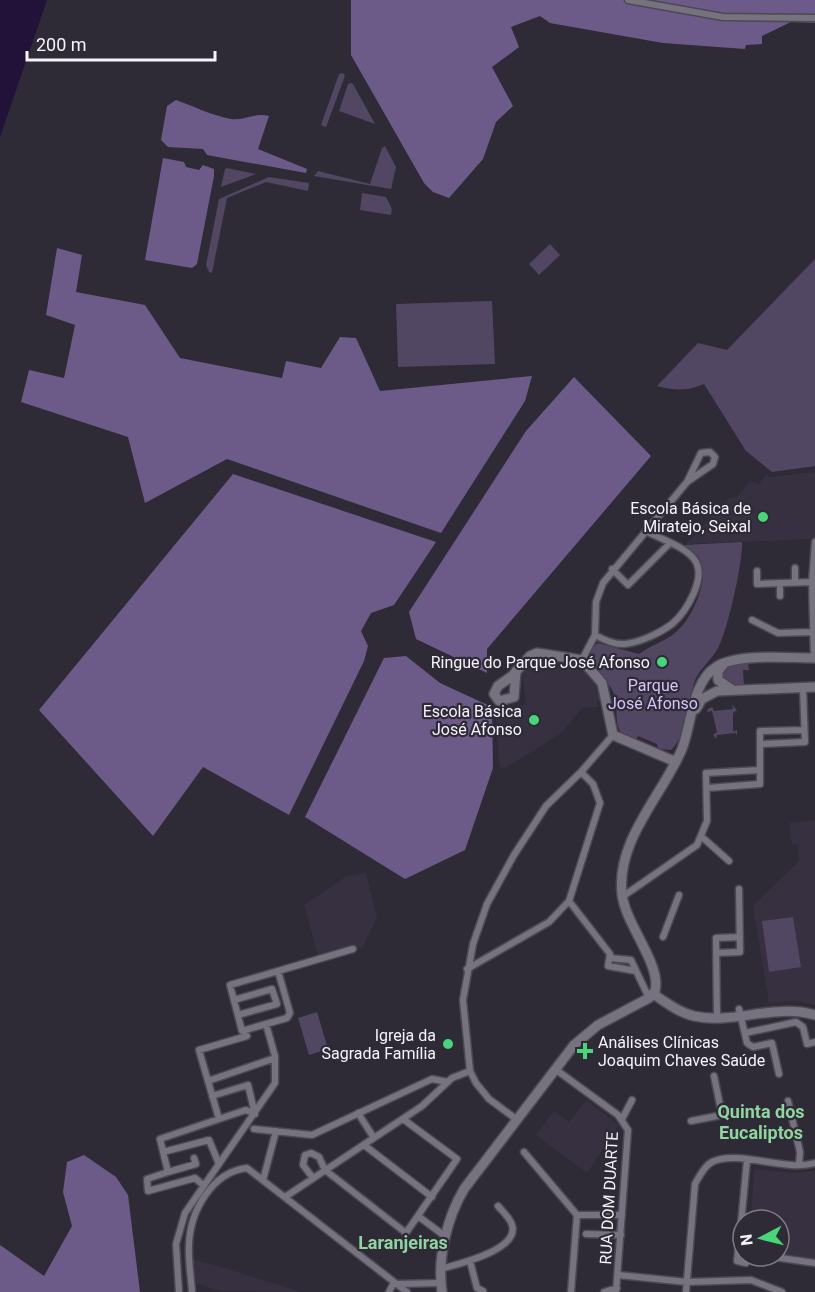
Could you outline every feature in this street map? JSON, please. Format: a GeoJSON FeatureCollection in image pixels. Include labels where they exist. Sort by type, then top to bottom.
{"type":"FeatureCollection","features":[{"type":"Feature","properties":{"kind":"main road"},"geometry":{"type":"LineString","coordinates":[[516,672],[530,656],[537,653],[547,652],[582,660],[602,683],[613,735],[676,762]]}},
{"type":"Feature","properties":{"kind":"main road"},"geometry":{"type":"LineString","coordinates":[[653,993],[655,975],[629,921],[622,897],[622,871],[627,849],[676,762],[700,686],[704,678],[718,665],[727,662],[815,658]]}},
{"type":"Feature","properties":{"kind":"main road"},"geometry":{"type":"LineString","coordinates":[[727,662],[721,667],[717,676],[721,684],[731,689]]}},
{"type":"Feature","properties":{"kind":"main road"},"geometry":{"type":"LineString","coordinates":[[693,713],[702,699],[710,693],[731,689],[815,687]]}},
{"type":"Feature","properties":{"kind":"main road"},"geometry":{"type":"LineString","coordinates":[[653,993],[686,1014],[704,1018],[717,1014],[791,1005],[815,1009]]}},
{"type":"Feature","properties":{"kind":"main road"},"geometry":{"type":"LineString","coordinates":[[441,1287],[446,1237],[455,1205],[464,1189],[555,1069],[591,1030],[653,993]]}},
{"type":"Feature","properties":{"kind":"main road"},"geometry":{"type":"LineString","coordinates":[[740,1012],[790,1011],[815,1015]]}},
{"type":"Feature","properties":{"kind":"street"},"geometry":{"type":"LineString","coordinates":[[628,0],[723,17],[815,18]]}},
{"type":"Feature","properties":{"kind":"street"},"geometry":{"type":"LineString","coordinates":[[582,660],[595,635],[596,602],[603,583],[612,569],[687,482],[701,453],[710,452],[715,457],[713,464],[687,482]]}},
{"type":"Feature","properties":{"kind":"street"},"geometry":{"type":"LineString","coordinates":[[595,635],[623,644],[638,641],[671,624],[683,611],[698,580],[698,567],[693,558],[646,531]]}},
{"type":"Feature","properties":{"kind":"street"},"geometry":{"type":"LineString","coordinates":[[815,542],[812,582],[815,658]]}},
{"type":"Feature","properties":{"kind":"street"},"geometry":{"type":"LineString","coordinates":[[612,569],[628,585],[669,544]]}},
{"type":"Feature","properties":{"kind":"street"},"geometry":{"type":"LineString","coordinates":[[795,568],[795,582]]}},
{"type":"Feature","properties":{"kind":"street"},"geometry":{"type":"LineString","coordinates":[[757,571],[757,584],[812,582]]}},
{"type":"Feature","properties":{"kind":"street"},"geometry":{"type":"LineString","coordinates":[[780,583],[780,596]]}},
{"type":"Feature","properties":{"kind":"street"},"geometry":{"type":"LineString","coordinates":[[752,620],[778,633],[814,632]]}},
{"type":"Feature","properties":{"kind":"street"},"geometry":{"type":"LineString","coordinates":[[761,744],[805,742],[803,688]]}},
{"type":"Feature","properties":{"kind":"street"},"geometry":{"type":"LineString","coordinates":[[707,788],[760,784],[760,731],[804,730]]}},
{"type":"Feature","properties":{"kind":"street"},"geometry":{"type":"LineString","coordinates":[[516,1119],[489,1099],[476,1083],[470,1068],[463,1000],[467,969],[487,904],[514,855],[546,806],[581,772],[613,735]]}},
{"type":"Feature","properties":{"kind":"street"},"geometry":{"type":"LineString","coordinates":[[622,897],[689,853],[702,837],[707,821],[706,773],[760,770]]}},
{"type":"Feature","properties":{"kind":"street"},"geometry":{"type":"LineString","coordinates":[[467,969],[549,922],[569,901],[600,803],[593,784],[581,772]]}},
{"type":"Feature","properties":{"kind":"street"},"geometry":{"type":"LineString","coordinates":[[702,837],[729,861]]}},
{"type":"Feature","properties":{"kind":"street"},"geometry":{"type":"LineString","coordinates":[[716,953],[740,952],[739,889]]}},
{"type":"Feature","properties":{"kind":"street"},"geometry":{"type":"LineString","coordinates":[[663,937],[679,895]]}},
{"type":"Feature","properties":{"kind":"street"},"geometry":{"type":"LineString","coordinates":[[569,901],[598,936],[610,954],[610,958],[631,960],[636,971],[653,993]]}},
{"type":"Feature","properties":{"kind":"street"},"geometry":{"type":"LineString","coordinates":[[717,1014],[716,938],[740,937]]}},
{"type":"Feature","properties":{"kind":"street"},"geometry":{"type":"LineString","coordinates":[[278,971],[290,1013],[287,1018],[242,1031],[230,985],[353,949]]}},
{"type":"Feature","properties":{"kind":"street"},"geometry":{"type":"LineString","coordinates":[[234,1000],[272,989],[277,1004],[238,1015]]}},
{"type":"Feature","properties":{"kind":"street"},"geometry":{"type":"LineString","coordinates":[[740,1012],[750,1046],[772,1043],[779,1074]]}},
{"type":"Feature","properties":{"kind":"street"},"geometry":{"type":"LineString","coordinates":[[745,1033],[796,1022],[803,1027],[807,1044],[815,1042]]}},
{"type":"Feature","properties":{"kind":"street"},"geometry":{"type":"LineString","coordinates":[[178,1292],[176,1256],[178,1235],[185,1214],[275,1083],[275,1058],[266,1024]]}},
{"type":"Feature","properties":{"kind":"street"},"geometry":{"type":"LineString","coordinates":[[219,1119],[199,1050],[247,1036]]}},
{"type":"Feature","properties":{"kind":"street"},"geometry":{"type":"LineString","coordinates":[[208,1081],[275,1058]]}},
{"type":"Feature","properties":{"kind":"street"},"geometry":{"type":"LineString","coordinates":[[285,1197],[422,1106],[448,1082],[470,1068]]}},
{"type":"Feature","properties":{"kind":"street","name":"RUA DOM DUARTE"},"geometry":{"type":"LineString","coordinates":[[555,1069],[622,1119],[628,1134],[616,1290]]}},
{"type":"Feature","properties":{"kind":"street"},"geometry":{"type":"LineString","coordinates":[[691,1121],[722,1115],[714,1076]]}},
{"type":"Feature","properties":{"kind":"street"},"geometry":{"type":"LineString","coordinates":[[254,1129],[312,1135],[432,1079],[436,1082],[448,1082]]}},
{"type":"Feature","properties":{"kind":"street"},"geometry":{"type":"LineString","coordinates":[[212,1096],[248,1085],[255,1114]]}},
{"type":"Feature","properties":{"kind":"street"},"geometry":{"type":"LineString","coordinates":[[622,1119],[632,1100]]}},
{"type":"Feature","properties":{"kind":"street"},"geometry":{"type":"LineString","coordinates":[[788,1101],[800,1152],[799,1165]]}},
{"type":"Feature","properties":{"kind":"street"},"geometry":{"type":"LineString","coordinates":[[168,1172],[160,1138],[246,1110],[255,1114]]}},
{"type":"Feature","properties":{"kind":"street"},"geometry":{"type":"LineString","coordinates":[[358,1113],[374,1138]]}},
{"type":"Feature","properties":{"kind":"street"},"geometry":{"type":"LineString","coordinates":[[313,1178],[303,1165],[305,1155],[316,1153],[325,1170],[406,1233],[457,1159],[403,1119]]}},
{"type":"Feature","properties":{"kind":"street"},"geometry":{"type":"LineString","coordinates":[[263,1180],[276,1131]]}},
{"type":"Feature","properties":{"kind":"street"},"geometry":{"type":"LineString","coordinates":[[163,1152],[209,1140],[219,1164]]}},
{"type":"Feature","properties":{"kind":"street"},"geometry":{"type":"LineString","coordinates":[[364,1145],[432,1197]]}},
{"type":"Feature","properties":{"kind":"street"},"geometry":{"type":"LineString","coordinates":[[524,1152],[577,1215],[571,1292]]}},
{"type":"Feature","properties":{"kind":"street"},"geometry":{"type":"LineString","coordinates":[[194,1158],[196,1164],[147,1179],[148,1191],[195,1178],[203,1185]]}},
{"type":"Feature","properties":{"kind":"street"},"geometry":{"type":"LineString","coordinates":[[686,1292],[694,1190],[698,1177],[711,1162],[726,1159],[799,1165],[815,1163]]}},
{"type":"Feature","properties":{"kind":"street"},"geometry":{"type":"LineString","coordinates":[[743,1208],[747,1160]]}},
{"type":"Feature","properties":{"kind":"street"},"geometry":{"type":"LineString","coordinates":[[192,1292],[188,1248],[190,1231],[202,1201],[212,1185],[235,1169],[247,1168],[407,1292]]}},
{"type":"Feature","properties":{"kind":"street"},"geometry":{"type":"LineString","coordinates":[[441,1269],[487,1255],[504,1244],[513,1232],[510,1220],[498,1206]]}},
{"type":"Feature","properties":{"kind":"street"},"geometry":{"type":"LineString","coordinates":[[577,1215],[622,1215]]}},
{"type":"Feature","properties":{"kind":"street"},"geometry":{"type":"LineString","coordinates":[[418,1216],[446,1237]]}},
{"type":"Feature","properties":{"kind":"street"},"geometry":{"type":"LineString","coordinates":[[586,1234],[621,1235]]}},
{"type":"Feature","properties":{"kind":"street"},"geometry":{"type":"LineString","coordinates":[[791,1260],[815,1263]]}},
{"type":"Feature","properties":{"kind":"street"},"geometry":{"type":"LineString","coordinates":[[470,1261],[477,1288],[483,1291]]}},
{"type":"Feature","properties":{"kind":"street"},"geometry":{"type":"LineString","coordinates":[[618,1275],[687,1281],[751,1280],[782,1292]]}},
{"type":"Feature","properties":{"kind":"street"},"geometry":{"type":"LineString","coordinates":[[395,1283],[441,1287]]}},
{"type":"Feature","properties":{"kind":"street"},"geometry":{"type":"LineString","coordinates":[[389,1292],[395,1283]]}},
{"type":"Feature","properties":{"kind":"street"},"geometry":{"type":"LineString","coordinates":[[421,1284],[422,1292]]}},
{"type":"Feature","properties":{"kind":"street"},"geometry":{"type":"LineString","coordinates":[[604,1292],[616,1290]]}},
{"type":"Feature","properties":{"kind":"shaded area"},"geometry":{"type":"Polygon","coordinates":[[[0,0],[47,0],[0,137],[0,0]]]}},
{"type":"Feature","properties":{"kind":"shaded area"},"geometry":{"type":"Polygon","coordinates":[[[351,0],[815,0],[815,23],[791,22],[762,36],[762,44],[746,45],[745,49],[663,43],[550,23],[540,16],[511,27],[519,47],[492,67],[513,106],[496,122],[483,159],[449,198],[433,192],[424,183],[351,55],[351,0]]]}},
{"type":"Feature","properties":{"kind":"shaded area"},"geometry":{"type":"Polygon","coordinates":[[[176,100],[231,119],[269,116],[258,149],[307,169],[306,173],[207,155],[203,149],[168,147],[161,140],[167,106],[176,100]]]}},
{"type":"Feature","properties":{"kind":"shaded area"},"geometry":{"type":"Polygon","coordinates":[[[163,158],[184,162],[186,167],[199,170],[203,165],[214,169],[197,264],[192,268],[145,260],[163,158]]]}},
{"type":"Feature","properties":{"kind":"shaded area"},"geometry":{"type":"Polygon","coordinates":[[[57,248],[82,255],[76,292],[145,305],[180,358],[282,378],[286,361],[321,368],[340,337],[356,338],[380,391],[532,376],[525,401],[441,533],[227,459],[145,503],[128,437],[21,402],[29,370],[64,378],[75,325],[46,315],[57,248]]]}},
{"type":"Feature","properties":{"kind":"shaded area"},"geometry":{"type":"Polygon","coordinates":[[[574,377],[651,456],[487,649],[487,673],[416,639],[409,612],[526,431],[574,377]]]}},
{"type":"Feature","properties":{"kind":"shaded area","name":"Escola Básica de Miratejo, Seixal"},"geometry":{"type":"Polygon","coordinates":[[[815,472],[815,537],[812,539],[686,544],[729,498],[737,497],[750,481],[759,484],[766,474],[770,477],[815,472]]]}},
{"type":"Feature","properties":{"kind":"shaded area"},"geometry":{"type":"Polygon","coordinates":[[[233,474],[436,542],[394,605],[371,613],[361,631],[368,646],[364,661],[289,815],[203,767],[153,836],[39,710],[233,474]]]}},
{"type":"Feature","properties":{"kind":"shaded area"},"geometry":{"type":"Polygon","coordinates":[[[406,656],[440,683],[492,707],[493,768],[465,850],[405,879],[305,817],[384,658],[406,656]]]}},
{"type":"Feature","properties":{"kind":"shaded area","name":"Escola Básica José Afonso"},"geometry":{"type":"Polygon","coordinates":[[[534,656],[578,664],[598,686],[603,698],[597,702],[598,707],[582,708],[563,731],[541,746],[507,767],[500,768],[495,709],[526,705],[522,673],[534,656]]]}},
{"type":"Feature","properties":{"kind":"shaded area"},"geometry":{"type":"Polygon","coordinates":[[[815,820],[815,1005],[796,1001],[769,1003],[753,906],[799,861],[798,844],[792,845],[789,823],[815,820]]]}},
{"type":"Feature","properties":{"kind":"shaded area"},"geometry":{"type":"Polygon","coordinates":[[[366,873],[377,918],[362,948],[318,956],[304,905],[347,876],[366,873]]]}},
{"type":"Feature","properties":{"kind":"shaded area"},"geometry":{"type":"Polygon","coordinates":[[[586,1100],[619,1125],[587,1173],[536,1135],[554,1111],[569,1122],[586,1100]]]}},
{"type":"Feature","properties":{"kind":"shaded area"},"geometry":{"type":"Polygon","coordinates":[[[84,1155],[116,1177],[128,1195],[140,1292],[0,1292],[0,1245],[44,1276],[72,1226],[63,1192],[67,1162],[84,1155]]]}},
{"type":"Feature","properties":{"kind":"shaded area"},"geometry":{"type":"Polygon","coordinates":[[[754,1170],[790,1173],[815,1171],[815,1259],[791,1256],[791,1208],[752,1208],[754,1170]]]}},
{"type":"Feature","properties":{"kind":"shaded area"},"geometry":{"type":"Polygon","coordinates":[[[192,1259],[301,1292],[220,1291],[196,1283],[192,1259]]]}},
{"type":"Feature","properties":{"kind":"green space"},"geometry":{"type":"Polygon","coordinates":[[[343,73],[345,76],[326,127],[321,125],[339,74],[343,73]]]}},
{"type":"Feature","properties":{"kind":"green space"},"geometry":{"type":"Polygon","coordinates":[[[351,83],[375,124],[339,111],[348,84],[351,83]]]}},
{"type":"Feature","properties":{"kind":"green space"},"geometry":{"type":"Polygon","coordinates":[[[385,146],[396,167],[391,189],[314,176],[318,171],[370,184],[382,148],[385,146]]]}},
{"type":"Feature","properties":{"kind":"green space"},"geometry":{"type":"Polygon","coordinates":[[[227,168],[256,174],[221,187],[227,168]]]}},
{"type":"Feature","properties":{"kind":"green space"},"geometry":{"type":"Polygon","coordinates":[[[269,177],[309,183],[308,191],[266,182],[227,198],[212,273],[209,272],[206,265],[219,199],[269,177]]]}},
{"type":"Feature","properties":{"kind":"green space"},"geometry":{"type":"Polygon","coordinates":[[[362,193],[386,197],[392,209],[391,215],[360,210],[362,193]]]}},
{"type":"Feature","properties":{"kind":"green space"},"geometry":{"type":"Polygon","coordinates":[[[550,244],[560,255],[539,275],[529,264],[550,244]]]}},
{"type":"Feature","properties":{"kind":"green space"},"geometry":{"type":"Polygon","coordinates":[[[815,259],[815,466],[772,472],[746,451],[704,384],[681,390],[657,386],[698,343],[727,350],[815,259]]]}},
{"type":"Feature","properties":{"kind":"green space"},"geometry":{"type":"Polygon","coordinates":[[[492,301],[495,364],[398,367],[396,304],[492,301]]]}},
{"type":"Feature","properties":{"kind":"green space","name":"Parque José Afonso"},"geometry":{"type":"Polygon","coordinates":[[[742,542],[738,579],[723,637],[695,680],[684,726],[677,743],[671,750],[658,749],[657,744],[638,736],[636,740],[625,736],[618,728],[614,694],[593,662],[591,648],[598,643],[639,654],[672,635],[682,626],[692,611],[702,583],[702,566],[699,559],[684,545],[742,542]]]}},
{"type":"Feature","properties":{"kind":"green space"},"geometry":{"type":"Polygon","coordinates":[[[748,663],[749,670],[743,670],[744,686],[725,684],[720,671],[724,666],[748,663]]]}},
{"type":"Feature","properties":{"kind":"green space"},"geometry":{"type":"Polygon","coordinates":[[[732,705],[737,710],[733,713],[733,732],[737,730],[737,737],[736,733],[717,735],[716,739],[713,735],[717,732],[712,711],[707,712],[708,709],[712,707],[714,711],[733,709],[732,705]]]}},
{"type":"Feature","properties":{"kind":"green space"},"geometry":{"type":"Polygon","coordinates":[[[793,917],[801,967],[769,972],[762,921],[793,917]]]}},
{"type":"Feature","properties":{"kind":"green space"},"geometry":{"type":"Polygon","coordinates":[[[317,1012],[328,1049],[309,1055],[298,1018],[317,1012]]]}},
{"type":"Feature","properties":{"kind":"place","name":"Escola Básica de Miratejo, Seixal"},"geometry":{"type":"Point","coordinates":[763,517]}},
{"type":"Feature","properties":{"kind":"place","name":"Ringue do Parque José Afonso"},"geometry":{"type":"Point","coordinates":[662,662]}},
{"type":"Feature","properties":{"kind":"place","name":"Escola Básica José Afonso"},"geometry":{"type":"Point","coordinates":[534,720]}},
{"type":"Feature","properties":{"kind":"place","name":"Igreja da Sagrada Família"},"geometry":{"type":"Point","coordinates":[448,1044]}},
{"type":"Feature","properties":{"kind":"place","name":"Análises Clínicas Joaquim Chaves Saúde"},"geometry":{"type":"Point","coordinates":[585,1051]}},
{"type":"Feature","properties":{"kind":"district","name":"Quinta dos Eucaliptos"},"geometry":{"type":"Point","coordinates":[761,1121]}},
{"type":"Feature","properties":{"kind":"district","name":"Laranjeiras"},"geometry":{"type":"Point","coordinates":[403,1242]}}]}
